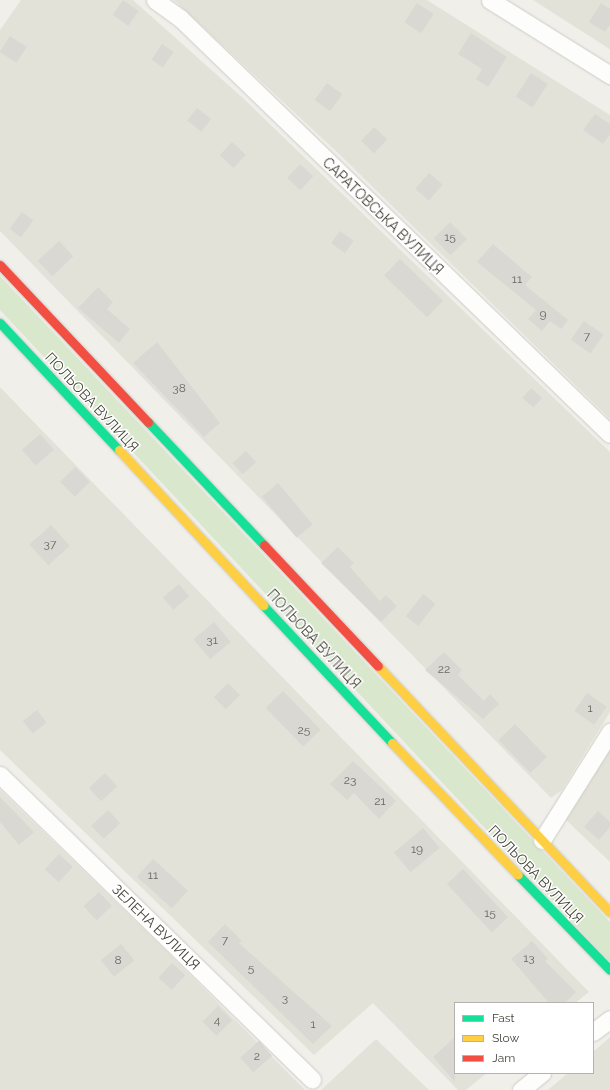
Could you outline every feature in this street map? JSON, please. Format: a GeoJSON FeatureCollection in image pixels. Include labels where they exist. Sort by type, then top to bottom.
{"type":"FeatureCollection","features":[{"type":"Feature","properties":{"kind":"main road","name":"ПОЛЬОВА ВУЛИЦЯ"},"geometry":{"type":"LineString","coordinates":[[0,266],[610,912]]}},
{"type":"Feature","properties":{"kind":"main road","name":"ПОЛЬОВА ВУЛИЦЯ"},"geometry":{"type":"LineString","coordinates":[[0,323],[448,802],[610,970]]}},
{"type":"Feature","properties":{"kind":"street","name":"САРАТОВСЬКА ВУЛИЦЯ"},"geometry":{"type":"LineString","coordinates":[[155,0],[180,18],[610,434]]}},
{"type":"Feature","properties":{"kind":"street"},"geometry":{"type":"LineString","coordinates":[[490,0],[610,75]]}},
{"type":"Feature","properties":{"kind":"street"},"geometry":{"type":"LineString","coordinates":[[542,840],[610,732]]}},
{"type":"Feature","properties":{"kind":"street","name":"ЗЕЛЕНА ВУЛИЦЯ"},"geometry":{"type":"LineString","coordinates":[[0,775],[312,1079]]}},
{"type":"Feature","properties":{"kind":"street"},"geometry":{"type":"LineString","coordinates":[[594,1031],[610,1019]]}},
{"type":"Feature","properties":{"kind":"street"},"geometry":{"type":"LineString","coordinates":[[521,1090],[541,1074]]}},
{"type":"Feature","properties":{"kind":"shaded area"},"geometry":{"type":"Polygon","coordinates":[[[21,0],[133,0],[244,99],[610,452],[610,712],[562,790],[551,798],[0,231],[0,30],[21,0]]]}},
{"type":"Feature","properties":{"kind":"shaded area"},"geometry":{"type":"Polygon","coordinates":[[[174,0],[427,0],[610,115],[610,419],[338,153],[174,0]]]}},
{"type":"Feature","properties":{"kind":"shaded area"},"geometry":{"type":"Polygon","coordinates":[[[533,0],[610,0],[610,50],[608,48],[533,0]]]}},
{"type":"Feature","properties":{"kind":"shaded area"},"geometry":{"type":"Polygon","coordinates":[[[0,387],[589,992],[576,1002],[454,1002],[454,1074],[486,1074],[466,1090],[458,1090],[373,1003],[314,1055],[0,750],[0,387]]]}},
{"type":"Feature","properties":{"kind":"shaded area"},"geometry":{"type":"Polygon","coordinates":[[[610,749],[610,862],[565,819],[610,749]]]}},
{"type":"Feature","properties":{"kind":"shaded area"},"geometry":{"type":"Polygon","coordinates":[[[0,790],[164,949],[305,1090],[0,1090],[0,790]]]}},
{"type":"Feature","properties":{"kind":"shaded area"},"geometry":{"type":"Polygon","coordinates":[[[610,1037],[610,1090],[548,1090],[567,1074],[594,1074],[594,1051],[610,1037]]]}},
{"type":"Feature","properties":{"kind":"shaded area"},"geometry":{"type":"Polygon","coordinates":[[[376,1039],[429,1090],[321,1090],[376,1039]]]}},
{"type":"Feature","properties":{"kind":"green space"},"geometry":{"type":"Polygon","coordinates":[[[0,276],[610,922],[610,962],[0,310],[0,276]]]}},
{"type":"Feature","properties":{"kind":"building"},"geometry":{"type":"Polygon","coordinates":[[[123,0],[139,11],[128,26],[113,15],[123,0]]]}},
{"type":"Feature","properties":{"kind":"building"},"geometry":{"type":"Polygon","coordinates":[[[417,3],[434,14],[421,33],[404,22],[417,3]]]}},
{"type":"Feature","properties":{"kind":"building"},"geometry":{"type":"Polygon","coordinates":[[[601,3],[610,9],[610,25],[605,32],[589,22],[601,3]]]}},
{"type":"Feature","properties":{"kind":"building"},"geometry":{"type":"Polygon","coordinates":[[[471,33],[507,57],[488,87],[476,79],[482,69],[458,54],[471,33]]]}},
{"type":"Feature","properties":{"kind":"building"},"geometry":{"type":"Polygon","coordinates":[[[10,36],[27,47],[16,63],[0,52],[10,36]]]}},
{"type":"Feature","properties":{"kind":"building"},"geometry":{"type":"Polygon","coordinates":[[[162,44],[174,52],[163,68],[151,60],[162,44]]]}},
{"type":"Feature","properties":{"kind":"building"},"geometry":{"type":"Polygon","coordinates":[[[531,73],[548,84],[533,107],[516,96],[531,73]]]}},
{"type":"Feature","properties":{"kind":"building"},"geometry":{"type":"Polygon","coordinates":[[[327,83],[342,94],[330,111],[315,100],[327,83]]]}},
{"type":"Feature","properties":{"kind":"building"},"geometry":{"type":"Polygon","coordinates":[[[197,108],[211,119],[201,132],[187,121],[197,108]]]}},
{"type":"Feature","properties":{"kind":"building"},"geometry":{"type":"Polygon","coordinates":[[[595,114],[610,124],[610,134],[603,144],[583,130],[595,114]]]}},
{"type":"Feature","properties":{"kind":"building"},"geometry":{"type":"Polygon","coordinates":[[[374,127],[387,139],[374,153],[361,141],[374,127]]]}},
{"type":"Feature","properties":{"kind":"building"},"geometry":{"type":"Polygon","coordinates":[[[232,142],[246,155],[234,168],[220,155],[232,142]]]}},
{"type":"Feature","properties":{"kind":"building"},"geometry":{"type":"Polygon","coordinates":[[[300,164],[313,176],[300,190],[287,178],[300,164]]]}},
{"type":"Feature","properties":{"kind":"building"},"geometry":{"type":"Polygon","coordinates":[[[429,173],[443,185],[429,201],[415,189],[429,173]]]}},
{"type":"Feature","properties":{"kind":"building"},"geometry":{"type":"Polygon","coordinates":[[[22,212],[33,220],[21,237],[10,229],[22,212]]]}},
{"type":"Feature","properties":{"kind":"building"},"geometry":{"type":"Polygon","coordinates":[[[450,222],[467,239],[451,255],[434,238],[450,222]]]}},
{"type":"Feature","properties":{"kind":"building"},"geometry":{"type":"Polygon","coordinates":[[[340,231],[354,241],[345,253],[331,243],[340,231]]]}},
{"type":"Feature","properties":{"kind":"building"},"geometry":{"type":"Polygon","coordinates":[[[59,241],[73,256],[52,276],[38,261],[59,241]]]}},
{"type":"Feature","properties":{"kind":"building"},"geometry":{"type":"Polygon","coordinates":[[[493,244],[532,277],[525,285],[568,320],[561,329],[550,321],[542,331],[528,319],[536,310],[477,262],[493,244]]]}},
{"type":"Feature","properties":{"kind":"building"},"geometry":{"type":"Polygon","coordinates":[[[400,259],[443,301],[427,317],[384,276],[400,259]]]}},
{"type":"Feature","properties":{"kind":"building"},"geometry":{"type":"Polygon","coordinates":[[[98,287],[113,302],[107,309],[130,329],[119,343],[78,308],[98,287]]]}},
{"type":"Feature","properties":{"kind":"building"},"geometry":{"type":"Polygon","coordinates":[[[584,321],[604,335],[590,354],[571,340],[584,321]]]}},
{"type":"Feature","properties":{"kind":"building"},"geometry":{"type":"Polygon","coordinates":[[[157,342],[220,423],[204,437],[133,363],[157,342]]]}},
{"type":"Feature","properties":{"kind":"building"},"geometry":{"type":"Polygon","coordinates":[[[531,388],[542,398],[533,408],[522,398],[531,388]]]}},
{"type":"Feature","properties":{"kind":"building"},"geometry":{"type":"Polygon","coordinates":[[[40,434],[54,450],[36,466],[22,450],[40,434]]]}},
{"type":"Feature","properties":{"kind":"building"},"geometry":{"type":"Polygon","coordinates":[[[246,451],[256,462],[243,474],[233,463],[246,451]]]}},
{"type":"Feature","properties":{"kind":"building"},"geometry":{"type":"Polygon","coordinates":[[[75,467],[90,482],[75,497],[60,482],[75,467]]]}},
{"type":"Feature","properties":{"kind":"building"},"geometry":{"type":"Polygon","coordinates":[[[278,483],[313,524],[297,538],[262,496],[278,483]]]}},
{"type":"Feature","properties":{"kind":"building"},"geometry":{"type":"Polygon","coordinates":[[[51,525],[70,546],[48,565],[29,544],[51,525]]]}},
{"type":"Feature","properties":{"kind":"building"},"geometry":{"type":"Polygon","coordinates":[[[338,547],[354,563],[350,567],[380,601],[386,595],[397,606],[381,622],[321,563],[338,547]]]}},
{"type":"Feature","properties":{"kind":"building"},"geometry":{"type":"Polygon","coordinates":[[[179,584],[189,596],[173,610],[163,597],[179,584]]]}},
{"type":"Feature","properties":{"kind":"building"},"geometry":{"type":"Polygon","coordinates":[[[423,594],[436,604],[418,626],[406,616],[423,594]]]}},
{"type":"Feature","properties":{"kind":"building"},"geometry":{"type":"Polygon","coordinates":[[[214,622],[231,642],[210,659],[193,639],[214,622]]]}},
{"type":"Feature","properties":{"kind":"building"},"geometry":{"type":"Polygon","coordinates":[[[444,652],[462,670],[458,675],[484,701],[490,694],[499,704],[483,719],[425,670],[444,652]]]}},
{"type":"Feature","properties":{"kind":"building"},"geometry":{"type":"Polygon","coordinates":[[[228,683],[240,695],[226,709],[214,697],[228,683]]]}},
{"type":"Feature","properties":{"kind":"building"},"geometry":{"type":"Polygon","coordinates":[[[283,691],[321,730],[303,747],[266,708],[283,691]]]}},
{"type":"Feature","properties":{"kind":"building"},"geometry":{"type":"Polygon","coordinates":[[[587,693],[607,707],[594,725],[574,711],[587,693]]]}},
{"type":"Feature","properties":{"kind":"building"},"geometry":{"type":"Polygon","coordinates":[[[37,710],[47,723],[33,734],[23,721],[37,710]]]}},
{"type":"Feature","properties":{"kind":"building"},"geometry":{"type":"Polygon","coordinates":[[[515,724],[547,757],[530,773],[498,740],[515,724]]]}},
{"type":"Feature","properties":{"kind":"building"},"geometry":{"type":"Polygon","coordinates":[[[353,761],[396,801],[379,819],[354,793],[347,800],[330,784],[353,761]]]}},
{"type":"Feature","properties":{"kind":"building"},"geometry":{"type":"Polygon","coordinates":[[[105,773],[117,786],[101,801],[89,788],[105,773]]]}},
{"type":"Feature","properties":{"kind":"building"},"geometry":{"type":"Polygon","coordinates":[[[0,797],[34,832],[19,845],[0,822],[0,797]]]}},
{"type":"Feature","properties":{"kind":"building"},"geometry":{"type":"Polygon","coordinates":[[[108,810],[120,823],[103,839],[91,826],[108,810]]]}},
{"type":"Feature","properties":{"kind":"building"},"geometry":{"type":"Polygon","coordinates":[[[598,811],[610,822],[610,827],[599,840],[584,827],[598,811]]]}},
{"type":"Feature","properties":{"kind":"building"},"geometry":{"type":"Polygon","coordinates":[[[423,828],[440,848],[411,872],[394,852],[423,828]]]}},
{"type":"Feature","properties":{"kind":"building"},"geometry":{"type":"Polygon","coordinates":[[[59,854],[73,867],[59,882],[45,869],[59,854]]]}},
{"type":"Feature","properties":{"kind":"building"},"geometry":{"type":"Polygon","coordinates":[[[153,859],[188,890],[172,908],[137,877],[153,859]]]}},
{"type":"Feature","properties":{"kind":"building"},"geometry":{"type":"Polygon","coordinates":[[[463,869],[508,917],[492,932],[447,884],[463,869]]]}},
{"type":"Feature","properties":{"kind":"building"},"geometry":{"type":"Polygon","coordinates":[[[99,892],[112,906],[97,920],[84,906],[99,892]]]}},
{"type":"Feature","properties":{"kind":"building"},"geometry":{"type":"Polygon","coordinates":[[[225,924],[242,941],[239,943],[332,1026],[313,1044],[208,942],[225,924]]]}},
{"type":"Feature","properties":{"kind":"building"},"geometry":{"type":"Polygon","coordinates":[[[532,941],[548,959],[545,961],[576,992],[566,1002],[548,1002],[511,959],[532,941]]]}},
{"type":"Feature","properties":{"kind":"building"},"geometry":{"type":"Polygon","coordinates":[[[121,944],[134,960],[114,977],[101,960],[121,944]]]}},
{"type":"Feature","properties":{"kind":"building"},"geometry":{"type":"Polygon","coordinates":[[[172,963],[185,975],[172,990],[158,978],[172,963]]]}},
{"type":"Feature","properties":{"kind":"building"},"geometry":{"type":"Polygon","coordinates":[[[218,1006],[232,1020],[217,1036],[202,1022],[218,1006]]]}},
{"type":"Feature","properties":{"kind":"building"},"geometry":{"type":"Polygon","coordinates":[[[454,1038],[455,1082],[433,1057],[454,1038]]]}},
{"type":"Feature","properties":{"kind":"building"},"geometry":{"type":"Polygon","coordinates":[[[259,1041],[272,1056],[253,1072],[240,1057],[259,1041]]]}},
{"type":"Feature","properties":{"kind":"traffic: fast"},"geometry":{"type":"LineString","coordinates":[[0,323],[119,450]]}},
{"type":"Feature","properties":{"kind":"traffic: fast"},"geometry":{"type":"LineString","coordinates":[[148,422],[264,545]]}},
{"type":"Feature","properties":{"kind":"traffic: fast"},"geometry":{"type":"LineString","coordinates":[[263,605],[392,743]]}},
{"type":"Feature","properties":{"kind":"traffic: fast"},"geometry":{"type":"LineString","coordinates":[[518,875],[610,970]]}},
{"type":"Feature","properties":{"kind":"traffic: slow"},"geometry":{"type":"LineString","coordinates":[[119,450],[263,605]]}},
{"type":"Feature","properties":{"kind":"traffic: slow"},"geometry":{"type":"LineString","coordinates":[[378,666],[610,912]]}},
{"type":"Feature","properties":{"kind":"traffic: slow"},"geometry":{"type":"LineString","coordinates":[[392,743],[518,875]]}},
{"type":"Feature","properties":{"kind":"traffic: jam"},"geometry":{"type":"LineString","coordinates":[[0,265],[148,422]]}},
{"type":"Feature","properties":{"kind":"traffic: jam"},"geometry":{"type":"LineString","coordinates":[[264,545],[378,666]]}}]}
